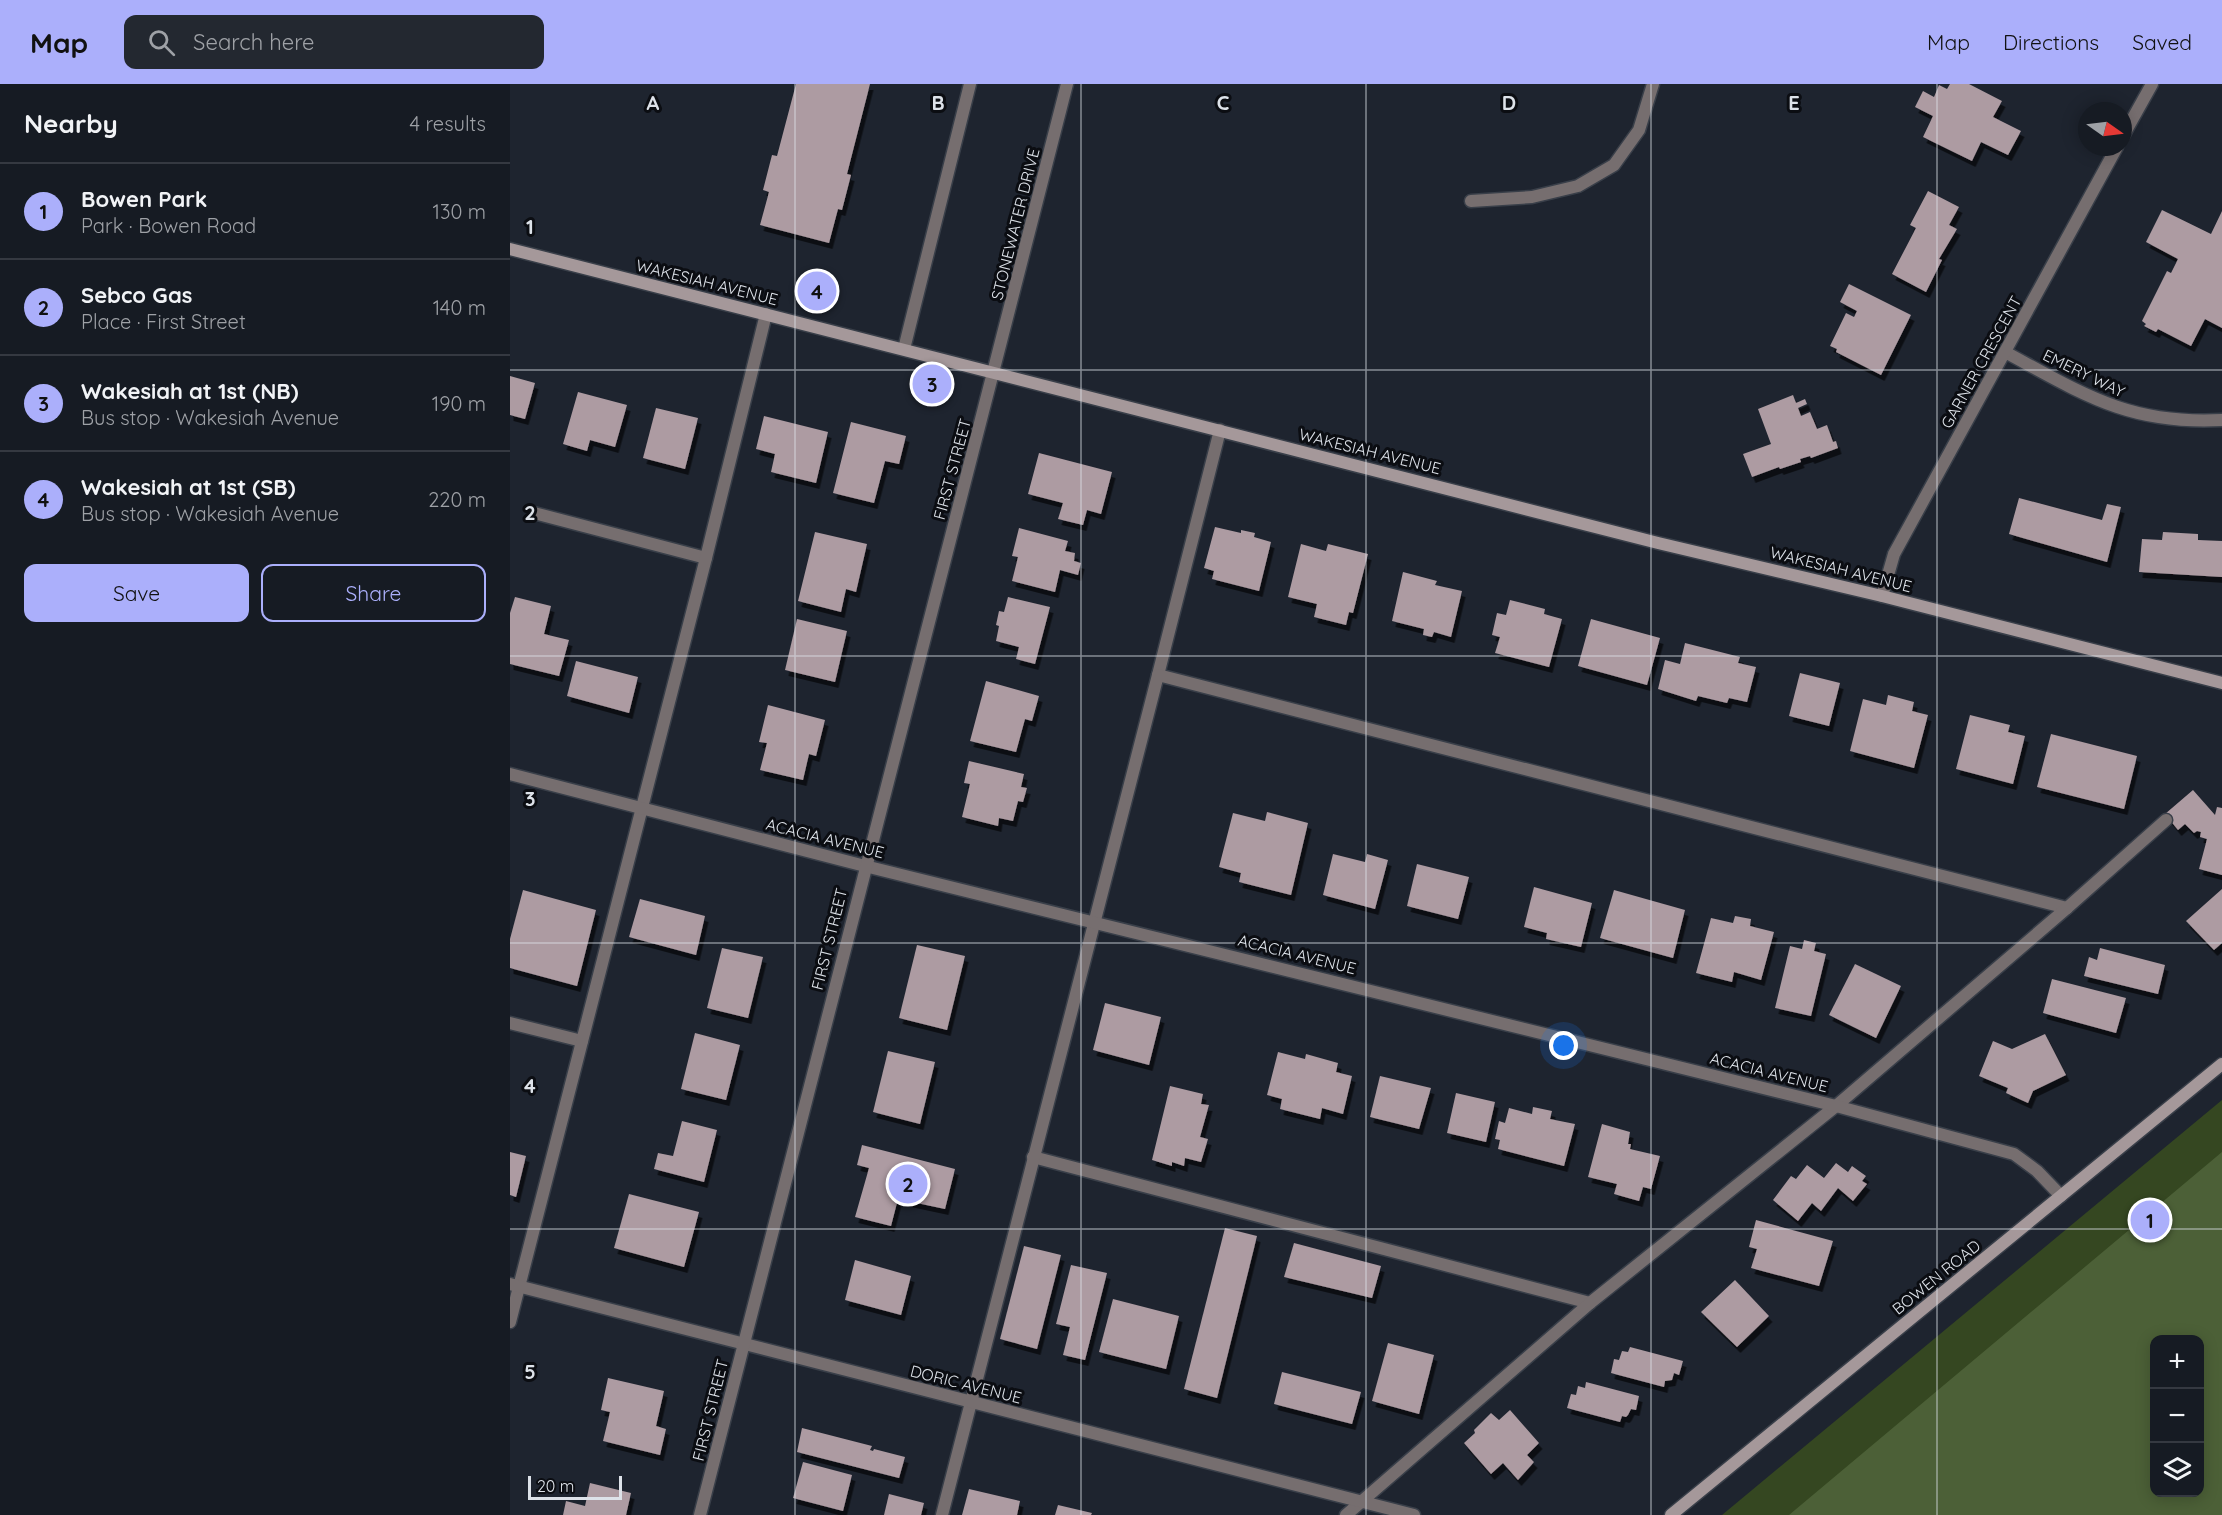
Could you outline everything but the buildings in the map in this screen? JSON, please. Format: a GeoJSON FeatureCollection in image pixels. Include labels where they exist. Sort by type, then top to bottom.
{"type":"FeatureCollection","features":[{"type":"Feature","properties":{"kind":"main road","name":"WAKESIAH AVENUE"},"geometry":{"type":"LineString","coordinates":[[510,249],[1658,543],[1882,596],[2222,683]]}},
{"type":"Feature","properties":{"kind":"main road","name":"BOWEN ROAD"},"geometry":{"type":"LineString","coordinates":[[1671,1515],[2222,1064]]}},
{"type":"Feature","properties":{"kind":"street"},"geometry":{"type":"LineString","coordinates":[[904,349],[970,84]]}},
{"type":"Feature","properties":{"kind":"street","name":"STONEWATER DRIVE"},"geometry":{"type":"LineString","coordinates":[[994,372],[1067,84]]}},
{"type":"Feature","properties":{"kind":"street"},"geometry":{"type":"LineString","coordinates":[[1471,201],[1532,197],[1578,186],[1614,165],[1639,130],[1653,84]]}},
{"type":"Feature","properties":{"kind":"street"},"geometry":{"type":"LineString","coordinates":[[2132,120],[2152,84]]}},
{"type":"Feature","properties":{"kind":"street","name":"GARNER CRESCENT"},"geometry":{"type":"LineString","coordinates":[[1882,596],[1894,554],[2112,156]]}},
{"type":"Feature","properties":{"kind":"street"},"geometry":{"type":"LineString","coordinates":[[510,1322],[515,1285],[582,1041],[766,314]]}},
{"type":"Feature","properties":{"kind":"street","name":"EMERY WAY"},"geometry":{"type":"LineString","coordinates":[[2005,352],[2114,408],[2142,416],[2171,420],[2222,420]]}},
{"type":"Feature","properties":{"kind":"street","name":"FIRST STREET"},"geometry":{"type":"LineString","coordinates":[[700,1515],[865,866],[994,372]]}},
{"type":"Feature","properties":{"kind":"street"},"geometry":{"type":"LineString","coordinates":[[942,1515],[1220,430]]}},
{"type":"Feature","properties":{"kind":"street"},"geometry":{"type":"LineString","coordinates":[[534,513],[706,558]]}},
{"type":"Feature","properties":{"kind":"street"},"geometry":{"type":"LineString","coordinates":[[1158,675],[2067,908]]}},
{"type":"Feature","properties":{"kind":"street","name":"ACACIA AVENUE"},"geometry":{"type":"LineString","coordinates":[[510,774],[865,866],[1836,1106],[2014,1154],[2037,1171],[2061,1196]]}},
{"type":"Feature","properties":{"kind":"street"},"geometry":{"type":"LineString","coordinates":[[1346,1515],[1590,1303],[1836,1106],[2166,820]]}},
{"type":"Feature","properties":{"kind":"street"},"geometry":{"type":"LineString","coordinates":[[510,1023],[582,1041]]}},
{"type":"Feature","properties":{"kind":"street"},"geometry":{"type":"LineString","coordinates":[[1033,1157],[1590,1303]]}},
{"type":"Feature","properties":{"kind":"street","name":"DORIC AVENUE"},"geometry":{"type":"LineString","coordinates":[[515,1285],[1414,1515]]}},
{"type":"Feature","properties":{"kind":"green space"},"geometry":{"type":"Polygon","coordinates":[[[2222,1100],[2222,1515],[1722,1515],[2222,1100]]]}},
{"type":"Feature","properties":{"kind":"green space"},"geometry":{"type":"Polygon","coordinates":[[[2222,1152],[2222,1515],[1789,1515],[2222,1152]]]}},
{"type":"Feature","properties":{"kind":"place","name":"Wakesiah at 1st (SB)"},"geometry":{"type":"Point","coordinates":[817,291]}},
{"type":"Feature","properties":{"kind":"place","name":"Wakesiah at 1st (NB)"},"geometry":{"type":"Point","coordinates":[932,384]}},
{"type":"Feature","properties":{"kind":"place","name":"Sebco Gas"},"geometry":{"type":"Point","coordinates":[908,1184]}},
{"type":"Feature","properties":{"kind":"place","name":"Bowen Park"},"geometry":{"type":"Point","coordinates":[2150,1220]}}]}
